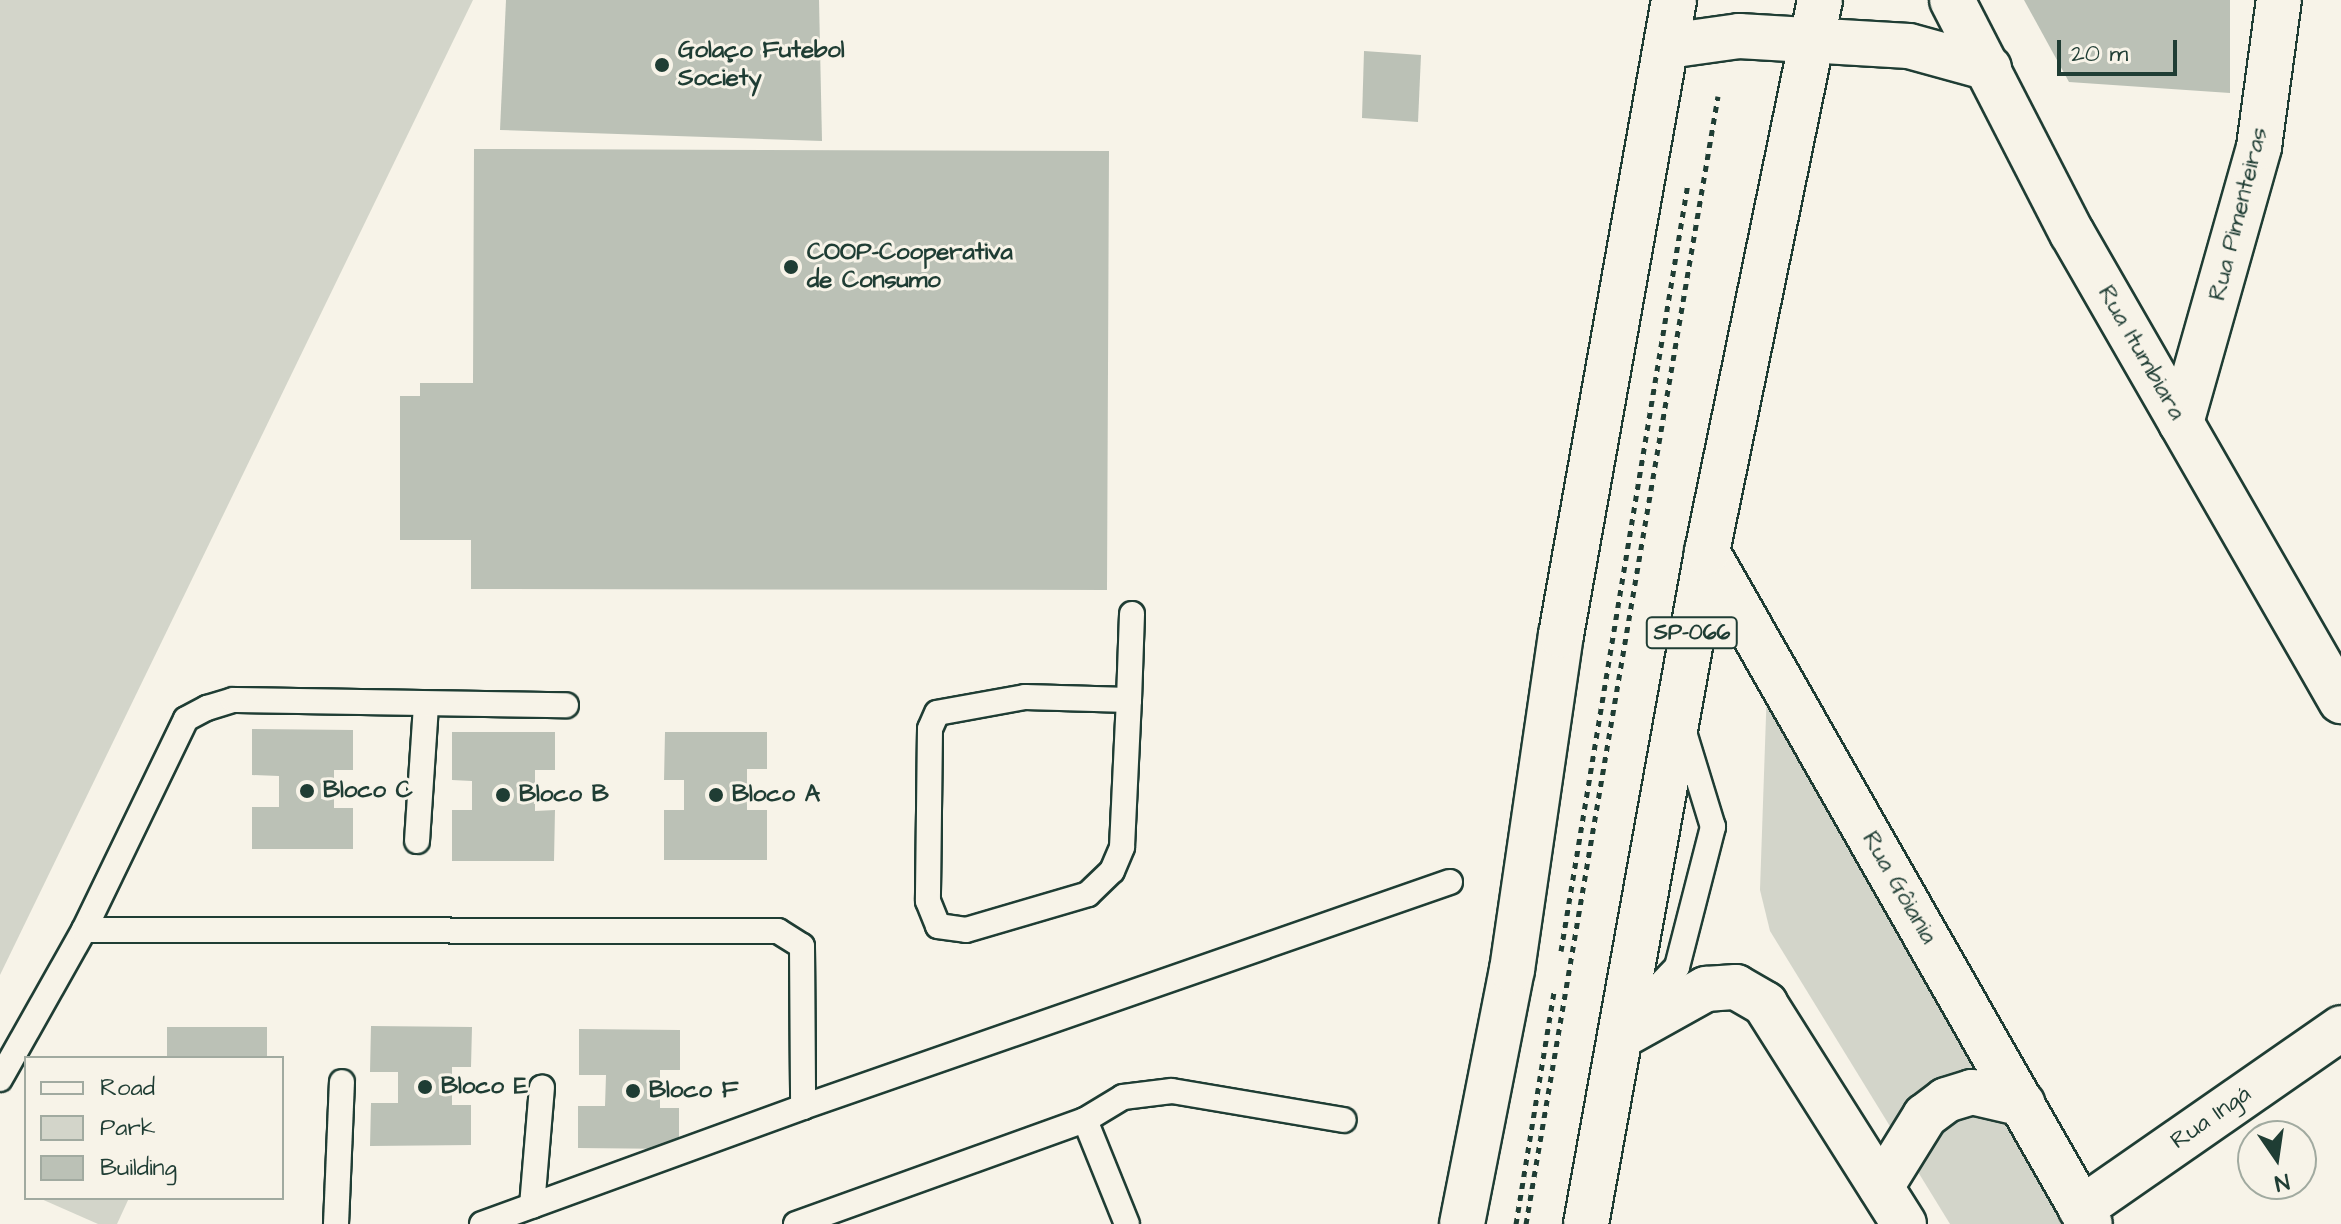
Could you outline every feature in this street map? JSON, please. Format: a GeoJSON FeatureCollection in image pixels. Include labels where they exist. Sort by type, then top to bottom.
{"type":"FeatureCollection","features":[{"type":"Feature","properties":{"kind":"street"},"geometry":{"type":"LineString","coordinates":[[1462,1224],[1512,970],[1561,635],[1674,0]]}},
{"type":"Feature","properties":{"kind":"street","name":"SP-066"},"geometry":{"type":"LineString","coordinates":[[1586,1224],[1627,1026],[1677,711],[1707,552],[1814,46],[1820,0]]}},
{"type":"Feature","properties":{"kind":"street","name":"Rua Itumbiara"},"geometry":{"type":"LineString","coordinates":[[1952,0],[2181,423],[2341,701]]}},
{"type":"Feature","properties":{"kind":"street","name":"Rua Pimenteiras"},"geometry":{"type":"LineString","coordinates":[[2181,423],[2259,147],[2279,0]]}},
{"type":"Feature","properties":{"kind":"street"},"geometry":{"type":"LineString","coordinates":[[1668,46],[1739,36],[1814,46],[1909,46],[1989,68]]}},
{"type":"Feature","properties":{"kind":"street","name":"Rua Gôiania"},"geometry":{"type":"LineString","coordinates":[[1707,552],[2085,1216]]}},
{"type":"Feature","properties":{"kind":"street"},"geometry":{"type":"LineString","coordinates":[[1627,1026],[1706,989],[1736,987],[1765,1004],[1904,1224]]}},
{"type":"Feature","properties":{"kind":"street","name":"Rua Ingá"},"geometry":{"type":"LineString","coordinates":[[2085,1216],[2341,1028]]}},
{"type":"Feature","properties":{"kind":"street"},"geometry":{"type":"LineString","coordinates":[[1881,1187],[1925,1116],[1946,1100],[1972,1092],[2023,1104]]}},
{"type":"Feature","properties":{"kind":"lane"},"geometry":{"type":"LineString","coordinates":[[1129,700],[1025,697],[937,713],[930,729],[928,901],[938,926],[966,930],[1088,894],[1112,871],[1122,847],[1129,700],[1132,614]]}},
{"type":"Feature","properties":{"kind":"lane"},"geometry":{"type":"LineString","coordinates":[[0,1079],[84,930],[186,719],[233,700],[566,705]]}},
{"type":"Feature","properties":{"kind":"lane"},"geometry":{"type":"LineString","coordinates":[[417,841],[426,704]]}},
{"type":"Feature","properties":{"kind":"lane"},"geometry":{"type":"LineString","coordinates":[[482,1224],[803,1107],[1450,882]]}},
{"type":"Feature","properties":{"kind":"lane"},"geometry":{"type":"LineString","coordinates":[[84,930],[778,931],[802,946],[803,1107]]}},
{"type":"Feature","properties":{"kind":"lane"},"geometry":{"type":"LineString","coordinates":[[336,1224],[342,1082]]}},
{"type":"Feature","properties":{"kind":"lane"},"geometry":{"type":"LineString","coordinates":[[532,1206],[542,1087]]}},
{"type":"Feature","properties":{"kind":"lane"},"geometry":{"type":"LineString","coordinates":[[796,1224],[1085,1120],[1123,1097],[1172,1091],[1344,1120]]}},
{"type":"Feature","properties":{"kind":"lane"},"geometry":{"type":"LineString","coordinates":[[1085,1120],[1127,1224]]}},
{"type":"Feature","properties":{"kind":"path"},"geometry":{"type":"LineString","coordinates":[[1526,1224],[1718,96]]}},
{"type":"Feature","properties":{"kind":"path"},"geometry":{"type":"LineString","coordinates":[[1516,1224],[1690,174]]}},
{"type":"Feature","properties":{"kind":"green space"},"geometry":{"type":"Polygon","coordinates":[[[0,0],[473,0],[0,975],[0,0]]]}},
{"type":"Feature","properties":{"kind":"green space"},"geometry":{"type":"Polygon","coordinates":[[[1767,687],[2085,1224],[1950,1224],[1770,931],[1760,890],[1767,687]]]}},
{"type":"Feature","properties":{"kind":"green space"},"geometry":{"type":"Polygon","coordinates":[[[44,1200],[128,1200],[117,1224],[98,1224],[44,1200]]]}},
{"type":"Feature","properties":{"kind":"building","name":"Golaço Futebol Society"},"geometry":{"type":"Polygon","coordinates":[[[506,0],[819,0],[822,141],[500,130],[506,0]]]}},
{"type":"Feature","properties":{"kind":"building"},"geometry":{"type":"Polygon","coordinates":[[[2024,0],[2230,0],[2230,93],[2069,82],[2024,0]]]}},
{"type":"Feature","properties":{"kind":"building"},"geometry":{"type":"Polygon","coordinates":[[[1364,51],[1421,55],[1418,122],[1362,118],[1364,51]]]}},
{"type":"Feature","properties":{"kind":"building","name":"COOP-Cooperativa de Consumo"},"geometry":{"type":"Polygon","coordinates":[[[474,149],[1109,151],[1107,590],[471,589],[471,540],[400,540],[400,396],[420,396],[420,383],[473,383],[474,149]]]}},
{"type":"Feature","properties":{"kind":"building","name":"Bloco C"},"geometry":{"type":"Polygon","coordinates":[[[252,729],[353,730],[353,770],[334,770],[334,808],[353,808],[353,849],[252,849],[252,807],[279,807],[279,776],[252,775],[252,729]]]}},
{"type":"Feature","properties":{"kind":"building","name":"Bloco B"},"geometry":{"type":"Polygon","coordinates":[[[452,732],[555,732],[555,770],[535,770],[535,811],[555,810],[554,861],[452,861],[452,810],[472,810],[472,781],[452,780],[452,732]]]}},
{"type":"Feature","properties":{"kind":"building","name":"Bloco A"},"geometry":{"type":"Polygon","coordinates":[[[665,732],[767,732],[767,769],[747,769],[747,810],[767,810],[767,860],[664,860],[664,810],[684,810],[684,780],[664,780],[665,732]]]}},
{"type":"Feature","properties":{"kind":"building","name":"Bloco E"},"geometry":{"type":"Polygon","coordinates":[[[371,1026],[472,1027],[471,1067],[452,1067],[452,1105],[471,1105],[471,1145],[370,1146],[371,1103],[398,1103],[398,1072],[370,1072],[371,1026]]]}},
{"type":"Feature","properties":{"kind":"building"},"geometry":{"type":"Polygon","coordinates":[[[167,1027],[267,1027],[267,1056],[167,1056],[167,1027]]]}},
{"type":"Feature","properties":{"kind":"building","name":"Bloco F"},"geometry":{"type":"Polygon","coordinates":[[[579,1029],[680,1030],[680,1070],[660,1070],[660,1108],[679,1108],[679,1149],[578,1148],[578,1106],[605,1106],[606,1075],[579,1075],[579,1029]]]}},
{"type":"Feature","properties":{"kind":"place","name":"Golaço Futebol Society"},"geometry":{"type":"Point","coordinates":[662,65]}},
{"type":"Feature","properties":{"kind":"place","name":"COOP-Cooperativa de Consumo"},"geometry":{"type":"Point","coordinates":[791,267]}},
{"type":"Feature","properties":{"kind":"place","name":"Bloco C"},"geometry":{"type":"Point","coordinates":[307,791]}},
{"type":"Feature","properties":{"kind":"place","name":"Bloco B"},"geometry":{"type":"Point","coordinates":[503,795]}},
{"type":"Feature","properties":{"kind":"place","name":"Bloco A"},"geometry":{"type":"Point","coordinates":[716,795]}},
{"type":"Feature","properties":{"kind":"place","name":"Bloco E"},"geometry":{"type":"Point","coordinates":[425,1087]}},
{"type":"Feature","properties":{"kind":"place","name":"Bloco F"},"geometry":{"type":"Point","coordinates":[633,1091]}}]}
